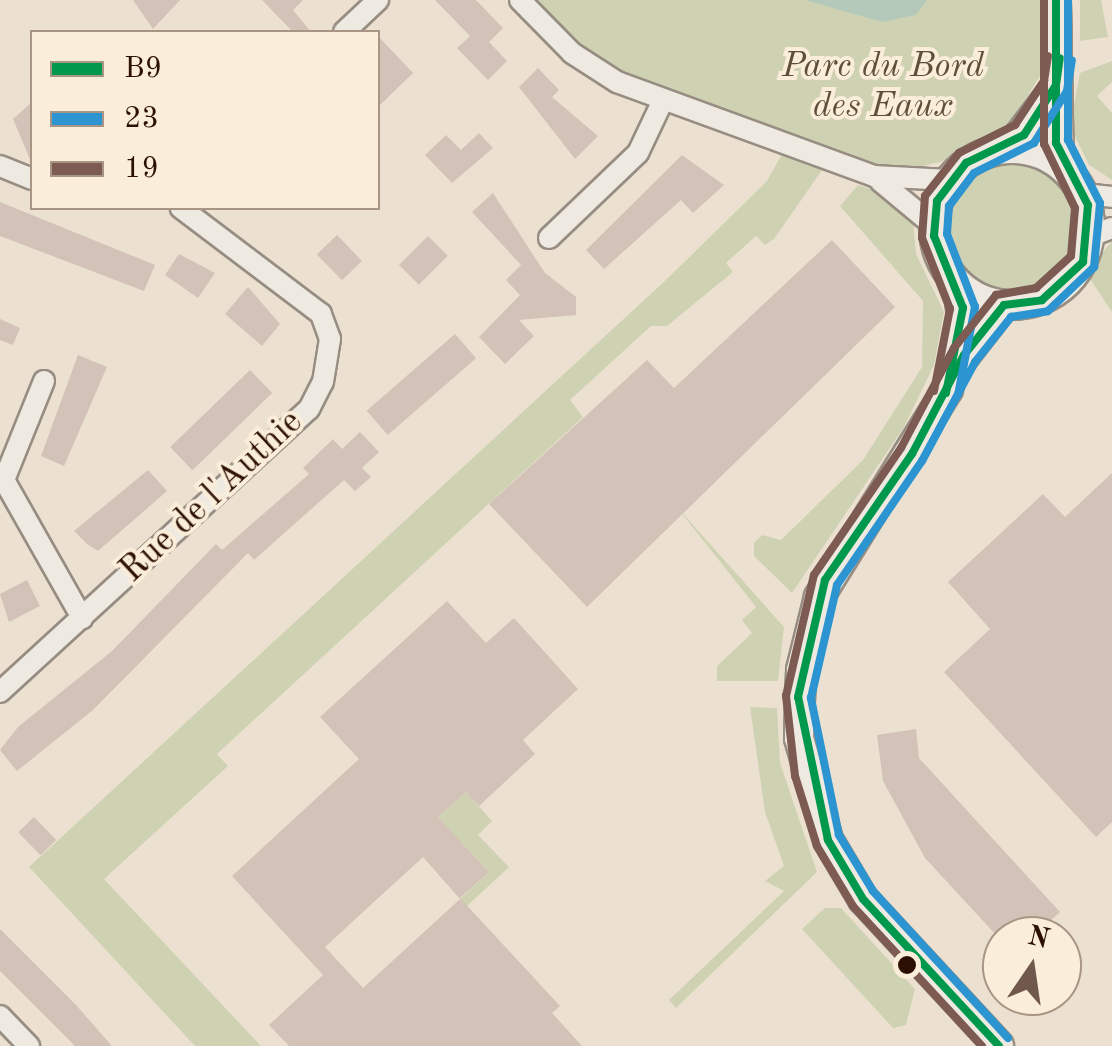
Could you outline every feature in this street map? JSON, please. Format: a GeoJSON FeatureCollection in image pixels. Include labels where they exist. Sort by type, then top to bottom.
{"type":"FeatureCollection","features":[{"type":"Feature","properties":{"kind":"street"},"geometry":{"type":"LineString","coordinates":[[346,30],[378,0]]}},
{"type":"Feature","properties":{"kind":"street"},"geometry":{"type":"LineString","coordinates":[[520,0],[594,70],[662,100],[874,176],[949,180]]}},
{"type":"Feature","properties":{"kind":"street"},"geometry":{"type":"LineString","coordinates":[[1056,0],[1059,164]]}},
{"type":"Feature","properties":{"kind":"street"},"geometry":{"type":"LineString","coordinates":[[933,226],[949,180],[966,163],[1010,148],[1056,86]]}},
{"type":"Feature","properties":{"kind":"street"},"geometry":{"type":"LineString","coordinates":[[549,238],[638,152],[662,100]]}},
{"type":"Feature","properties":{"kind":"street"},"geometry":{"type":"LineString","coordinates":[[999,1046],[863,899],[828,840],[799,738],[804,646],[825,580],[912,454],[954,370],[1004,305],[1060,290],[1102,232],[1098,196],[1059,164],[1010,148]]}},
{"type":"Feature","properties":{"kind":"street"},"geometry":{"type":"LineString","coordinates":[[0,166],[30,178]]}},
{"type":"Feature","properties":{"kind":"street"},"geometry":{"type":"LineString","coordinates":[[874,176],[933,226],[958,285],[954,370]]}},
{"type":"Feature","properties":{"kind":"street","name":"Rue de l'Authie"},"geometry":{"type":"LineString","coordinates":[[0,692],[310,409],[329,363],[325,326],[306,298],[184,210]]}},
{"type":"Feature","properties":{"kind":"street"},"geometry":{"type":"LineString","coordinates":[[958,285],[1004,305]]}},
{"type":"Feature","properties":{"kind":"street"},"geometry":{"type":"LineString","coordinates":[[44,381],[2,480],[82,618]]}},
{"type":"Feature","properties":{"kind":"street"},"geometry":{"type":"LineString","coordinates":[[0,1016],[28,1046]]}},
{"type":"Feature","properties":{"kind":"green space","name":"Parc du Bord des Eaux"},"geometry":{"type":"Polygon","coordinates":[[[520,0],[1043,0],[1043,71],[1007,129],[941,162],[874,176],[829,160],[774,239],[765,245],[756,236],[726,263],[733,272],[667,326],[651,326],[570,400],[583,417],[217,754],[228,766],[104,879],[261,1046],[195,1046],[29,867],[667,279],[767,181],[787,145],[617,82],[520,0]]]}},
{"type":"Feature","properties":{"kind":"green space"},"geometry":{"type":"Polygon","coordinates":[[[1080,0],[1101,0],[1108,37],[1080,41],[1080,0]]]}},
{"type":"Feature","properties":{"kind":"green space"},"geometry":{"type":"Polygon","coordinates":[[[1112,61],[1112,82],[1097,96],[1112,113],[1112,180],[1089,165],[1070,126],[1080,73],[1112,61]]]}},
{"type":"Feature","properties":{"kind":"green space"},"geometry":{"type":"Polygon","coordinates":[[[1014,164],[1038,169],[1059,183],[1073,204],[1078,228],[1073,252],[1059,273],[1038,287],[1014,292],[990,287],[969,273],[955,252],[950,228],[955,204],[969,183],[990,169],[1014,164]]]}},
{"type":"Feature","properties":{"kind":"green space"},"geometry":{"type":"Polygon","coordinates":[[[858,185],[886,194],[913,221],[916,254],[944,312],[934,365],[904,427],[792,593],[754,556],[754,543],[762,535],[781,540],[863,460],[922,367],[923,301],[840,206],[858,185]]]}},
{"type":"Feature","properties":{"kind":"green space"},"geometry":{"type":"Polygon","coordinates":[[[1112,241],[1112,312],[1086,273],[1112,241]]]}},
{"type":"Feature","properties":{"kind":"green space"},"geometry":{"type":"Polygon","coordinates":[[[676,506],[784,627],[778,681],[717,681],[717,666],[752,633],[742,620],[756,607],[676,506]]]}},
{"type":"Feature","properties":{"kind":"green space"},"geometry":{"type":"Polygon","coordinates":[[[750,707],[777,708],[780,763],[817,872],[676,1008],[669,1000],[784,891],[765,881],[784,866],[765,812],[750,707]]]}},
{"type":"Feature","properties":{"kind":"green space"},"geometry":{"type":"Polygon","coordinates":[[[466,792],[492,821],[478,835],[509,867],[467,906],[460,899],[489,872],[438,817],[466,792]]]}},
{"type":"Feature","properties":{"kind":"green space"},"geometry":{"type":"Polygon","coordinates":[[[825,908],[841,908],[915,989],[906,1025],[893,1028],[802,929],[825,908]]]}},
{"type":"Feature","properties":{"kind":"shaded area"},"geometry":{"type":"Polygon","coordinates":[[[805,0],[927,0],[916,15],[882,22],[805,0]]]}},
{"type":"Feature","properties":{"kind":"building"},"geometry":{"type":"Polygon","coordinates":[[[133,0],[180,0],[153,29],[133,0]]]}},
{"type":"Feature","properties":{"kind":"building"},"geometry":{"type":"Polygon","coordinates":[[[262,0],[303,0],[293,10],[309,30],[291,30],[262,0]]]}},
{"type":"Feature","properties":{"kind":"building"},"geometry":{"type":"Polygon","coordinates":[[[435,0],[476,0],[503,28],[489,42],[507,61],[488,80],[457,48],[470,36],[435,0]]]}},
{"type":"Feature","properties":{"kind":"building"},"geometry":{"type":"Polygon","coordinates":[[[380,38],[413,73],[380,105],[380,38]]]}},
{"type":"Feature","properties":{"kind":"building"},"geometry":{"type":"Polygon","coordinates":[[[538,68],[559,90],[552,97],[598,136],[575,159],[519,87],[538,68]]]}},
{"type":"Feature","properties":{"kind":"building"},"geometry":{"type":"Polygon","coordinates":[[[30,104],[30,159],[13,119],[30,104]]]}},
{"type":"Feature","properties":{"kind":"building"},"geometry":{"type":"Polygon","coordinates":[[[479,133],[493,148],[452,183],[425,155],[446,135],[461,150],[479,133]]]}},
{"type":"Feature","properties":{"kind":"building"},"geometry":{"type":"Polygon","coordinates":[[[682,155],[724,185],[693,213],[681,200],[604,269],[586,250],[682,155]]]}},
{"type":"Feature","properties":{"kind":"building"},"geometry":{"type":"Polygon","coordinates":[[[493,193],[545,273],[576,297],[576,315],[519,320],[534,336],[505,364],[479,337],[520,295],[506,280],[521,265],[472,212],[493,193]]]}},
{"type":"Feature","properties":{"kind":"building"},"geometry":{"type":"Polygon","coordinates":[[[0,202],[155,265],[144,291],[0,236],[0,202]]]}},
{"type":"Feature","properties":{"kind":"building"},"geometry":{"type":"Polygon","coordinates":[[[337,235],[362,261],[342,280],[317,254],[337,235]]]}},
{"type":"Feature","properties":{"kind":"building"},"geometry":{"type":"Polygon","coordinates":[[[428,236],[448,256],[419,285],[399,265],[428,236]]]}},
{"type":"Feature","properties":{"kind":"building"},"geometry":{"type":"Polygon","coordinates":[[[832,240],[895,307],[587,607],[489,504],[647,360],[674,388],[832,240]]]}},
{"type":"Feature","properties":{"kind":"building"},"geometry":{"type":"Polygon","coordinates":[[[179,254],[215,273],[198,298],[165,275],[179,254]]]}},
{"type":"Feature","properties":{"kind":"building"},"geometry":{"type":"Polygon","coordinates":[[[248,287],[280,324],[262,346],[225,314],[248,287]]]}},
{"type":"Feature","properties":{"kind":"building"},"geometry":{"type":"Polygon","coordinates":[[[0,319],[20,328],[13,345],[0,340],[0,319]]]}},
{"type":"Feature","properties":{"kind":"building"},"geometry":{"type":"Polygon","coordinates":[[[455,334],[476,358],[388,435],[367,411],[455,334]]]}},
{"type":"Feature","properties":{"kind":"building"},"geometry":{"type":"Polygon","coordinates":[[[78,355],[107,367],[64,466],[41,456],[78,355]]]}},
{"type":"Feature","properties":{"kind":"building"},"geometry":{"type":"Polygon","coordinates":[[[250,370],[272,393],[192,470],[170,447],[250,370]]]}},
{"type":"Feature","properties":{"kind":"building"},"geometry":{"type":"Polygon","coordinates":[[[360,432],[379,452],[362,468],[371,477],[355,491],[344,480],[254,560],[248,553],[93,710],[17,771],[0,750],[18,727],[112,651],[216,544],[222,550],[309,474],[303,468],[333,439],[342,449],[360,432]]]}},
{"type":"Feature","properties":{"kind":"building"},"geometry":{"type":"Polygon","coordinates":[[[148,470],[167,491],[98,551],[74,531],[148,470]]]}},
{"type":"Feature","properties":{"kind":"building"},"geometry":{"type":"Polygon","coordinates":[[[1112,473],[1112,822],[1096,837],[944,672],[990,629],[948,582],[1043,494],[1065,517],[1112,473]]]}},
{"type":"Feature","properties":{"kind":"building"},"geometry":{"type":"Polygon","coordinates":[[[27,580],[40,606],[9,622],[0,594],[27,580]]]}},
{"type":"Feature","properties":{"kind":"building"},"geometry":{"type":"Polygon","coordinates":[[[447,601],[486,643],[514,618],[578,689],[523,740],[535,754],[479,806],[466,792],[438,817],[489,872],[460,898],[560,1006],[552,1013],[582,1046],[289,1046],[269,1025],[323,975],[232,876],[359,759],[320,717],[447,601]],[[423,857],[325,947],[363,988],[460,899],[423,857]]]}},
{"type":"Feature","properties":{"kind":"building"},"geometry":{"type":"Polygon","coordinates":[[[916,729],[919,758],[1060,912],[1056,916],[982,916],[982,920],[925,858],[883,781],[877,735],[916,729]]]}},
{"type":"Feature","properties":{"kind":"building"},"geometry":{"type":"Polygon","coordinates":[[[34,817],[56,840],[40,855],[18,832],[34,817]]]}},
{"type":"Feature","properties":{"kind":"building"},"geometry":{"type":"Polygon","coordinates":[[[0,929],[112,1046],[75,1046],[0,971],[0,929]]]}},
{"type":"Feature","properties":{"kind":"transit line","name":"19"},"geometry":{"type":"LineString","coordinates":[[982,1046],[853,906],[817,846],[795,776],[786,696],[814,575],[901,448],[954,348],[996,295],[1036,288],[1071,256],[1075,208],[1044,144],[1044,0]]}},
{"type":"Feature","properties":{"kind":"transit line","name":"B9"},"geometry":{"type":"LineString","coordinates":[[999,1046],[863,899],[828,840],[798,697],[825,580],[912,454],[964,355],[1004,305],[1042,300],[1083,262],[1088,205],[1056,143],[1056,0]]}},
{"type":"Feature","properties":{"kind":"transit line","name":"23"},"geometry":{"type":"LineString","coordinates":[[1008,1038],[873,891],[839,835],[811,698],[837,585],[922,461],[975,362],[1011,317],[1048,311],[1094,267],[1100,203],[1068,140],[1068,0]]}},
{"type":"Feature","properties":{"kind":"transit line","name":"19"},"geometry":{"type":"LineString","coordinates":[[934,391],[950,309],[922,238],[925,196],[959,153],[1015,125],[1044,81],[1048,56]]}},
{"type":"Feature","properties":{"kind":"transit line","name":"B9"},"geometry":{"type":"LineString","coordinates":[[946,393],[963,308],[934,236],[937,201],[966,163],[1024,135],[1056,85],[1060,58]]}},
{"type":"Feature","properties":{"kind":"transit line","name":"23"},"geometry":{"type":"LineString","coordinates":[[958,395],[975,307],[947,234],[949,206],[974,173],[1034,143],[1067,91],[1072,60]]}}]}
